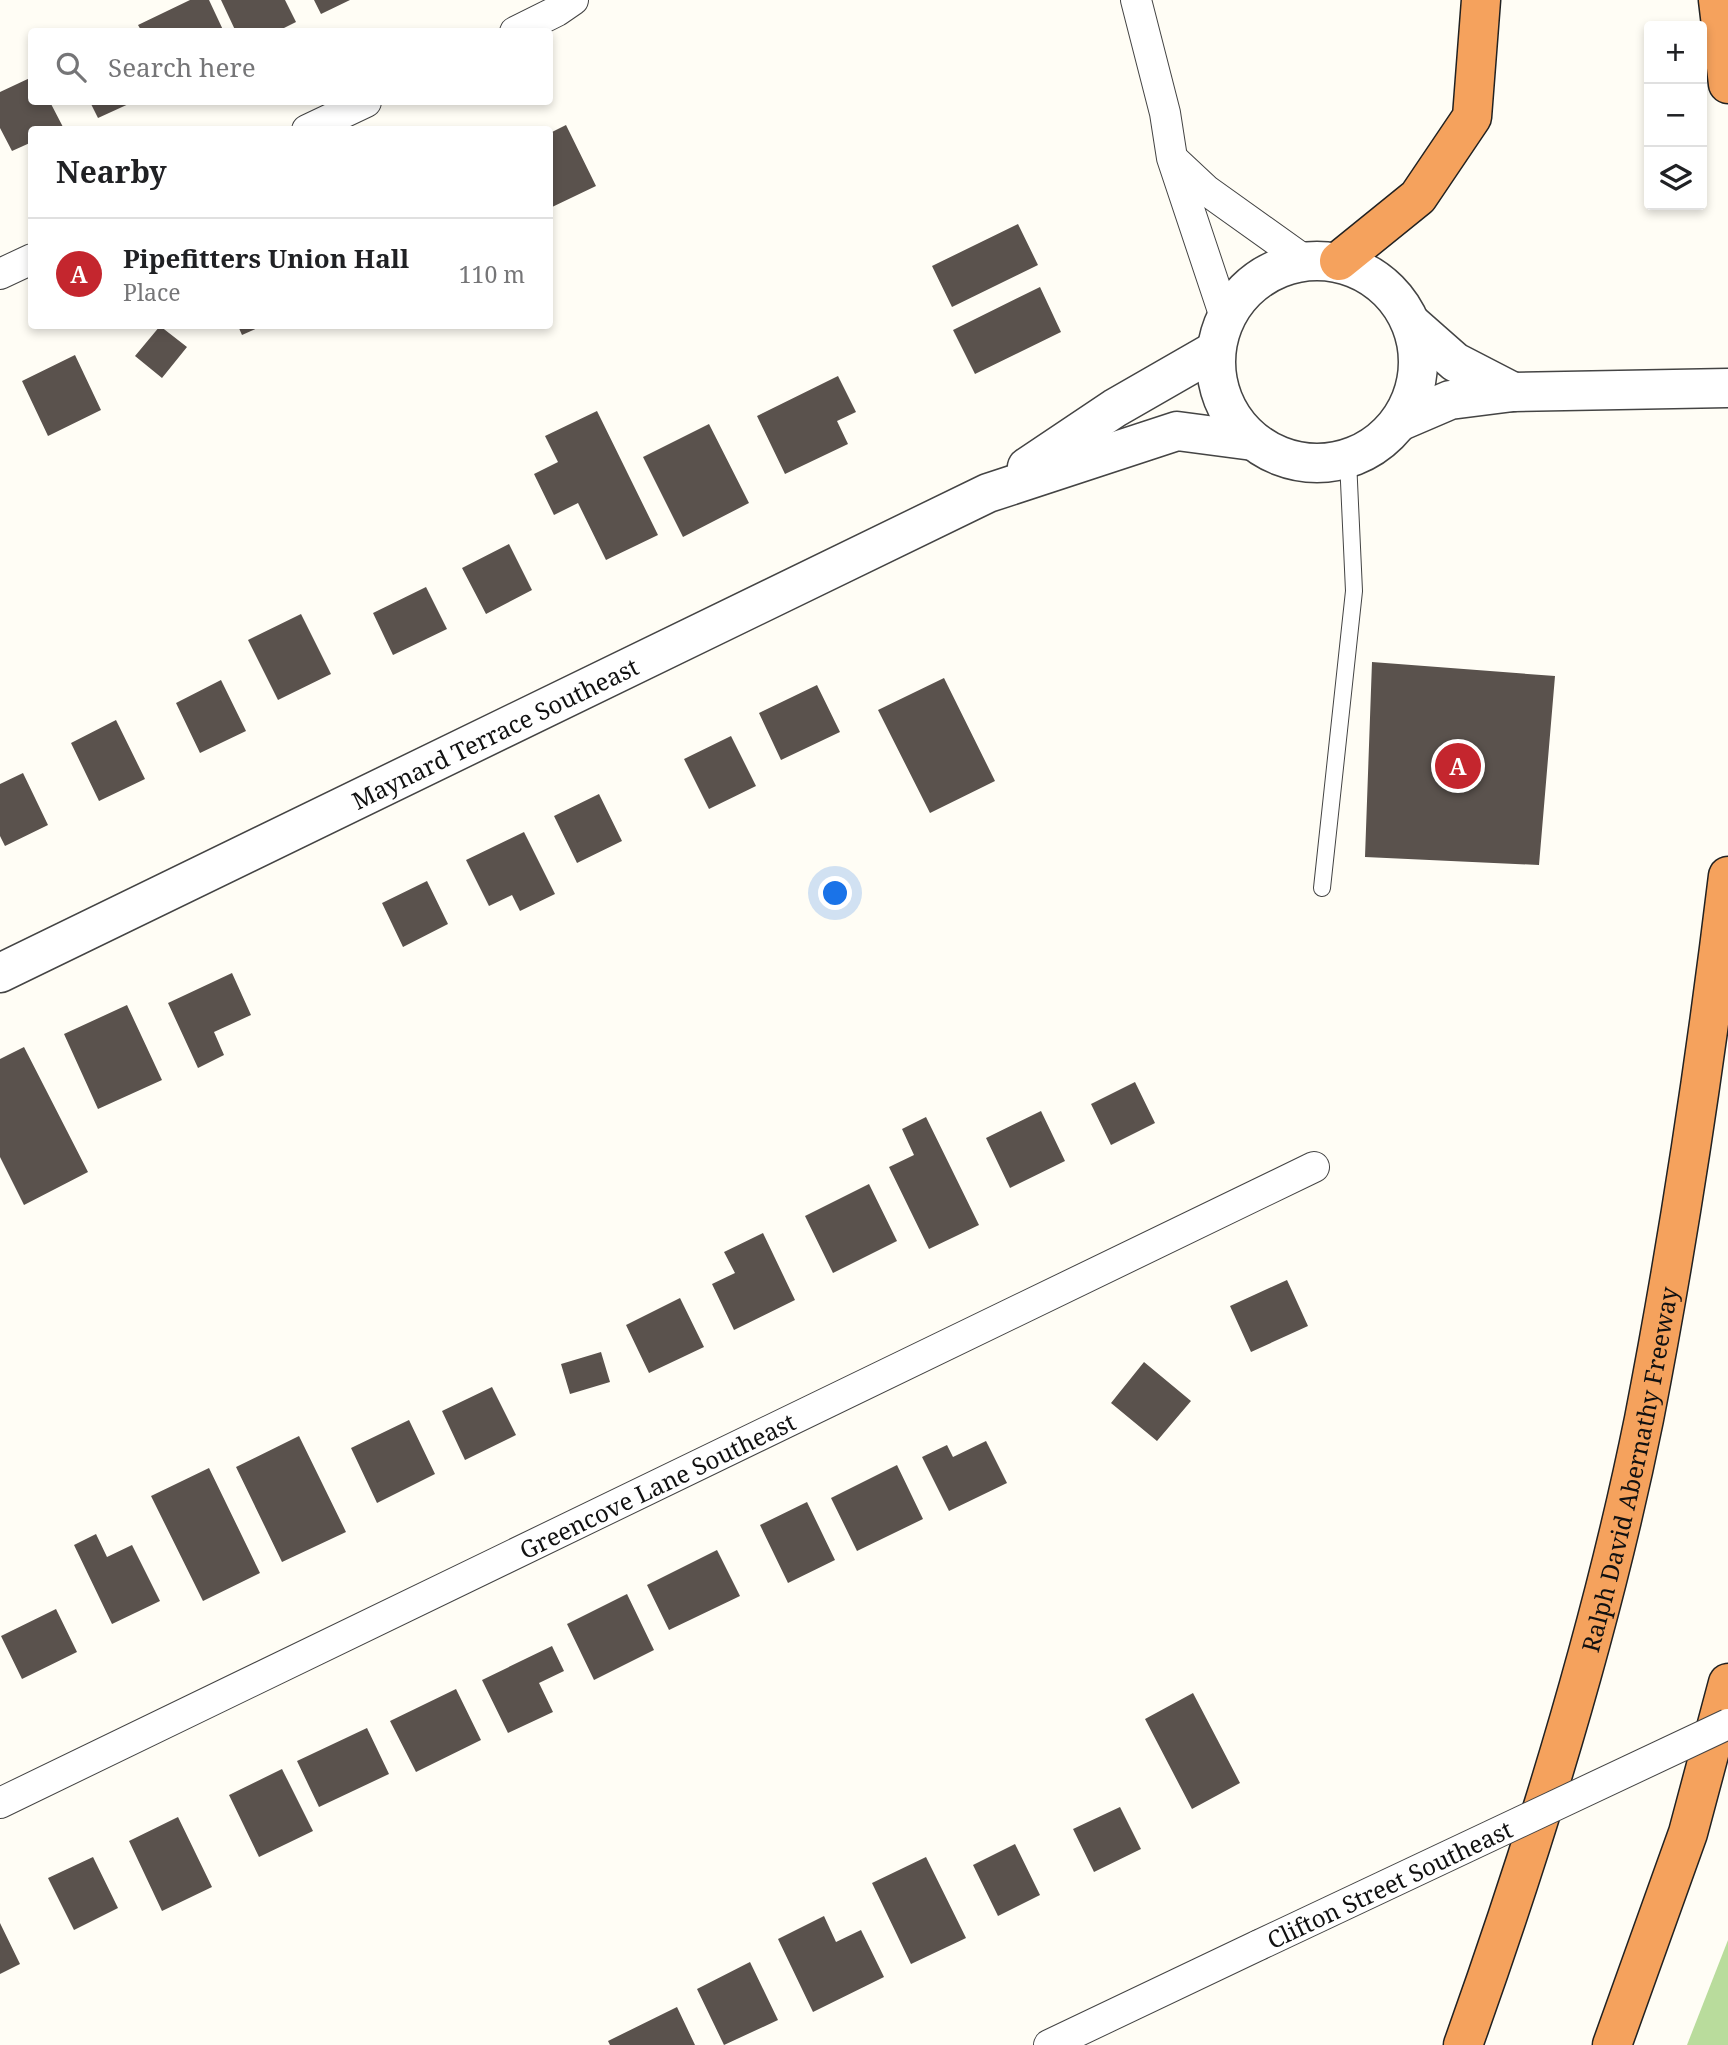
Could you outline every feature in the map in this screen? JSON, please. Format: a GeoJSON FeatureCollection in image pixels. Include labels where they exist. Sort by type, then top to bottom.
{"type":"FeatureCollection","features":[{"type":"Feature","properties":{"kind":"highway"},"geometry":{"type":"LineString","coordinates":[[1322,261],[1418,197],[1472,117],[1481,0]]}},
{"type":"Feature","properties":{"kind":"highway"},"geometry":{"type":"LineString","coordinates":[[1718,0],[1728,85]]}},
{"type":"Feature","properties":{"kind":"highway","name":"Ralph David Abernathy Freeway"},"geometry":{"type":"LineString","coordinates":[[1463,2045],[1504,1930],[1589,1648],[1643,1420],[1705,1064],[1728,876]]}},
{"type":"Feature","properties":{"kind":"highway"},"geometry":{"type":"LineString","coordinates":[[1612,2045],[1688,1833],[1728,1683]]}},
{"type":"Feature","properties":{"kind":"street"},"geometry":{"type":"LineString","coordinates":[[522,28],[573,0]]}},
{"type":"Feature","properties":{"kind":"street"},"geometry":{"type":"LineString","coordinates":[[1136,0],[1165,113],[1172,158],[1221,333],[1218,384],[1231,416],[1253,442],[1282,458],[1315,464],[1348,460],[1377,444],[1401,421],[1416,391],[1419,358],[1413,325]]}},
{"type":"Feature","properties":{"kind":"street"},"geometry":{"type":"LineString","coordinates":[[315,126],[360,105]]}},
{"type":"Feature","properties":{"kind":"street"},"geometry":{"type":"LineString","coordinates":[[1172,158],[1206,190],[1322,261],[1370,274],[1396,296],[1413,325],[1455,362],[1513,392]]}},
{"type":"Feature","properties":{"kind":"street"},"geometry":{"type":"LineString","coordinates":[[1221,333],[1245,289],[1272,270],[1322,261]]}},
{"type":"Feature","properties":{"kind":"street"},"geometry":{"type":"LineString","coordinates":[[0,274],[28,262]]}},
{"type":"Feature","properties":{"kind":"street","name":"Maynard Terrace Southeast"},"geometry":{"type":"LineString","coordinates":[[988,493],[1221,333]]}},
{"type":"Feature","properties":{"kind":"street"},"geometry":{"type":"LineString","coordinates":[[1401,421],[1450,400],[1513,392],[1728,388]]}},
{"type":"Feature","properties":{"kind":"street","name":"Maynard Terrace Southeast"},"geometry":{"type":"LineString","coordinates":[[0,973],[988,493],[1177,431],[1253,442]]}},
{"type":"Feature","properties":{"kind":"street","name":"Greencove Lane Southeast"},"geometry":{"type":"LineString","coordinates":[[0,1802],[1314,1167]]}},
{"type":"Feature","properties":{"kind":"street","name":"Clifton Street Southeast"},"geometry":{"type":"LineString","coordinates":[[1048,2045],[1728,1724]]}},
{"type":"Feature","properties":{"kind":"lane"},"geometry":{"type":"LineString","coordinates":[[1322,888],[1354,591],[1348,460]]}},
{"type":"Feature","properties":{"kind":"green space"},"geometry":{"type":"Polygon","coordinates":[[[1728,1940],[1728,2045],[1687,2045],[1728,1940]]]}},
{"type":"Feature","properties":{"kind":"building"},"geometry":{"type":"Polygon","coordinates":[[[190,0],[209,0],[222,28],[140,28],[138,25],[190,0]]]}},
{"type":"Feature","properties":{"kind":"building"},"geometry":{"type":"Polygon","coordinates":[[[221,0],[285,0],[296,22],[284,28],[234,28],[221,0]]]}},
{"type":"Feature","properties":{"kind":"building"},"geometry":{"type":"Polygon","coordinates":[[[314,0],[350,0],[321,14],[314,0]]]}},
{"type":"Feature","properties":{"kind":"building"},"geometry":{"type":"Polygon","coordinates":[[[28,79],[28,105],[52,105],[62,126],[28,126],[28,144],[12,151],[0,128],[0,92],[28,79]]]}},
{"type":"Feature","properties":{"kind":"building"},"geometry":{"type":"Polygon","coordinates":[[[92,105],[126,105],[98,118],[92,105]]]}},
{"type":"Feature","properties":{"kind":"building"},"geometry":{"type":"Polygon","coordinates":[[[566,125],[596,186],[553,207],[553,132],[566,125]]]}},
{"type":"Feature","properties":{"kind":"building"},"geometry":{"type":"Polygon","coordinates":[[[1018,224],[1038,265],[952,307],[932,266],[1018,224]]]}},
{"type":"Feature","properties":{"kind":"building"},"geometry":{"type":"Polygon","coordinates":[[[1040,287],[1061,332],[975,374],[953,330],[1040,287]]]}},
{"type":"Feature","properties":{"kind":"building"},"geometry":{"type":"Polygon","coordinates":[[[158,329],[164,329],[187,347],[162,378],[135,356],[158,329]]]}},
{"type":"Feature","properties":{"kind":"building"},"geometry":{"type":"Polygon","coordinates":[[[239,329],[255,329],[242,335],[239,329]]]}},
{"type":"Feature","properties":{"kind":"building"},"geometry":{"type":"Polygon","coordinates":[[[75,355],[101,410],[48,436],[22,381],[75,355]]]}},
{"type":"Feature","properties":{"kind":"building"},"geometry":{"type":"Polygon","coordinates":[[[838,376],[856,412],[837,421],[848,444],[785,474],[757,416],[838,376]]]}},
{"type":"Feature","properties":{"kind":"building"},"geometry":{"type":"Polygon","coordinates":[[[597,411],[658,535],[606,560],[578,503],[554,515],[534,474],[558,462],[545,436],[597,411]]]}},
{"type":"Feature","properties":{"kind":"building"},"geometry":{"type":"Polygon","coordinates":[[[709,424],[749,503],[683,537],[643,457],[709,424]]]}},
{"type":"Feature","properties":{"kind":"building"},"geometry":{"type":"Polygon","coordinates":[[[509,544],[532,590],[486,614],[462,568],[509,544]]]}},
{"type":"Feature","properties":{"kind":"building"},"geometry":{"type":"Polygon","coordinates":[[[426,587],[447,629],[393,655],[373,613],[426,587]]]}},
{"type":"Feature","properties":{"kind":"building"},"geometry":{"type":"Polygon","coordinates":[[[301,614],[331,674],[278,700],[248,640],[301,614]]]}},
{"type":"Feature","properties":{"kind":"building"},"geometry":{"type":"Polygon","coordinates":[[[1372,662],[1555,676],[1539,865],[1365,857],[1372,662]]]}},
{"type":"Feature","properties":{"kind":"building"},"geometry":{"type":"Polygon","coordinates":[[[944,678],[995,781],[930,813],[878,710],[944,678]]]}},
{"type":"Feature","properties":{"kind":"building"},"geometry":{"type":"Polygon","coordinates":[[[221,680],[246,731],[200,753],[176,703],[221,680]]]}},
{"type":"Feature","properties":{"kind":"building"},"geometry":{"type":"Polygon","coordinates":[[[817,685],[840,732],[781,760],[759,713],[817,685]]]}},
{"type":"Feature","properties":{"kind":"building"},"geometry":{"type":"Polygon","coordinates":[[[116,720],[145,779],[99,801],[71,743],[116,720]]]}},
{"type":"Feature","properties":{"kind":"building"},"geometry":{"type":"Polygon","coordinates":[[[731,736],[756,786],[709,809],[684,759],[731,736]]]}},
{"type":"Feature","properties":{"kind":"building"},"geometry":{"type":"Polygon","coordinates":[[[23,773],[48,825],[5,846],[0,836],[0,784],[23,773]]]}},
{"type":"Feature","properties":{"kind":"building"},"geometry":{"type":"Polygon","coordinates":[[[599,794],[622,841],[577,863],[554,816],[599,794]]]}},
{"type":"Feature","properties":{"kind":"building"},"geometry":{"type":"Polygon","coordinates":[[[524,832],[555,894],[520,911],[512,895],[489,906],[466,860],[524,832]]]}},
{"type":"Feature","properties":{"kind":"building"},"geometry":{"type":"Polygon","coordinates":[[[427,881],[448,924],[403,947],[382,903],[427,881]]]}},
{"type":"Feature","properties":{"kind":"building"},"geometry":{"type":"Polygon","coordinates":[[[232,973],[251,1015],[214,1032],[224,1055],[198,1068],[168,1003],[232,973]]]}},
{"type":"Feature","properties":{"kind":"building"},"geometry":{"type":"Polygon","coordinates":[[[127,1005],[162,1080],[98,1109],[64,1034],[127,1005]]]}},
{"type":"Feature","properties":{"kind":"building"},"geometry":{"type":"Polygon","coordinates":[[[24,1047],[88,1172],[24,1205],[0,1157],[0,1059],[24,1047]]]}},
{"type":"Feature","properties":{"kind":"building"},"geometry":{"type":"Polygon","coordinates":[[[1135,1082],[1155,1123],[1111,1145],[1091,1104],[1135,1082]]]}},
{"type":"Feature","properties":{"kind":"building"},"geometry":{"type":"Polygon","coordinates":[[[1041,1111],[1065,1161],[1010,1188],[986,1138],[1041,1111]]]}},
{"type":"Feature","properties":{"kind":"building"},"geometry":{"type":"Polygon","coordinates":[[[926,1117],[979,1225],[929,1249],[889,1167],[914,1155],[902,1129],[926,1117]]]}},
{"type":"Feature","properties":{"kind":"building"},"geometry":{"type":"Polygon","coordinates":[[[869,1184],[897,1241],[833,1273],[805,1216],[869,1184]]]}},
{"type":"Feature","properties":{"kind":"building"},"geometry":{"type":"Polygon","coordinates":[[[763,1233],[795,1300],[734,1330],[712,1284],[735,1273],[724,1252],[763,1233]]]}},
{"type":"Feature","properties":{"kind":"building"},"geometry":{"type":"Polygon","coordinates":[[[1287,1280],[1308,1326],[1251,1352],[1230,1306],[1287,1280]]]}},
{"type":"Feature","properties":{"kind":"building"},"geometry":{"type":"Polygon","coordinates":[[[680,1298],[704,1347],[649,1373],[626,1325],[680,1298]]]}},
{"type":"Feature","properties":{"kind":"building"},"geometry":{"type":"Polygon","coordinates":[[[601,1352],[610,1382],[570,1394],[561,1364],[601,1352]]]}},
{"type":"Feature","properties":{"kind":"building"},"geometry":{"type":"Polygon","coordinates":[[[1144,1362],[1191,1401],[1157,1441],[1111,1403],[1144,1362]]]}},
{"type":"Feature","properties":{"kind":"building"},"geometry":{"type":"Polygon","coordinates":[[[492,1387],[516,1435],[465,1460],[442,1411],[492,1387]]]}},
{"type":"Feature","properties":{"kind":"building"},"geometry":{"type":"Polygon","coordinates":[[[409,1420],[435,1474],[377,1503],[351,1448],[409,1420]]]}},
{"type":"Feature","properties":{"kind":"building"},"geometry":{"type":"Polygon","coordinates":[[[299,1436],[346,1532],[282,1562],[236,1467],[299,1436]]]}},
{"type":"Feature","properties":{"kind":"building"},"geometry":{"type":"Polygon","coordinates":[[[986,1441],[1007,1483],[949,1511],[922,1457],[947,1445],[953,1457],[986,1441]]]}},
{"type":"Feature","properties":{"kind":"building"},"geometry":{"type":"Polygon","coordinates":[[[897,1465],[923,1519],[857,1551],[831,1498],[897,1465]]]}},
{"type":"Feature","properties":{"kind":"building"},"geometry":{"type":"Polygon","coordinates":[[[209,1468],[260,1573],[203,1601],[151,1496],[209,1468]]]}},
{"type":"Feature","properties":{"kind":"building"},"geometry":{"type":"Polygon","coordinates":[[[807,1502],[835,1560],[788,1583],[760,1525],[807,1502]]]}},
{"type":"Feature","properties":{"kind":"building"},"geometry":{"type":"Polygon","coordinates":[[[96,1534],[107,1557],[132,1545],[160,1601],[112,1624],[74,1545],[96,1534]]]}},
{"type":"Feature","properties":{"kind":"building"},"geometry":{"type":"Polygon","coordinates":[[[717,1550],[740,1596],[669,1630],[647,1585],[717,1550]]]}},
{"type":"Feature","properties":{"kind":"building"},"geometry":{"type":"Polygon","coordinates":[[[627,1594],[654,1650],[594,1680],[567,1624],[627,1594]]]}},
{"type":"Feature","properties":{"kind":"building"},"geometry":{"type":"Polygon","coordinates":[[[56,1609],[77,1652],[22,1679],[1,1636],[56,1609]]]}},
{"type":"Feature","properties":{"kind":"building"},"geometry":{"type":"Polygon","coordinates":[[[552,1646],[564,1671],[539,1683],[553,1712],[508,1733],[482,1680],[552,1646]]]}},
{"type":"Feature","properties":{"kind":"building"},"geometry":{"type":"Polygon","coordinates":[[[456,1689],[481,1740],[416,1772],[390,1721],[456,1689]]]}},
{"type":"Feature","properties":{"kind":"building"},"geometry":{"type":"Polygon","coordinates":[[[1193,1693],[1240,1783],[1192,1809],[1145,1719],[1193,1693]]]}},
{"type":"Feature","properties":{"kind":"building"},"geometry":{"type":"Polygon","coordinates":[[[367,1728],[389,1774],[319,1807],[297,1761],[367,1728]]]}},
{"type":"Feature","properties":{"kind":"building"},"geometry":{"type":"Polygon","coordinates":[[[282,1769],[313,1831],[259,1857],[229,1795],[282,1769]]]}},
{"type":"Feature","properties":{"kind":"building"},"geometry":{"type":"Polygon","coordinates":[[[1120,1807],[1141,1849],[1094,1872],[1073,1829],[1120,1807]]]}},
{"type":"Feature","properties":{"kind":"building"},"geometry":{"type":"Polygon","coordinates":[[[178,1817],[212,1887],[162,1911],[129,1841],[178,1817]]]}},
{"type":"Feature","properties":{"kind":"building"},"geometry":{"type":"Polygon","coordinates":[[[1015,1844],[1040,1895],[998,1916],[973,1865],[1015,1844]]]}},
{"type":"Feature","properties":{"kind":"building"},"geometry":{"type":"Polygon","coordinates":[[[93,1857],[118,1908],[74,1930],[48,1878],[93,1857]]]}},
{"type":"Feature","properties":{"kind":"building"},"geometry":{"type":"Polygon","coordinates":[[[926,1857],[966,1938],[911,1964],[872,1883],[926,1857]]]}},
{"type":"Feature","properties":{"kind":"building"},"geometry":{"type":"Polygon","coordinates":[[[824,1916],[836,1942],[861,1930],[884,1977],[813,2012],[778,1939],[824,1916]]]}},
{"type":"Feature","properties":{"kind":"building"},"geometry":{"type":"Polygon","coordinates":[[[0,1923],[20,1964],[0,1974],[0,1923]]]}},
{"type":"Feature","properties":{"kind":"building"},"geometry":{"type":"Polygon","coordinates":[[[750,1962],[778,2020],[724,2045],[697,1989],[750,1962]]]}},
{"type":"Feature","properties":{"kind":"building"},"geometry":{"type":"Polygon","coordinates":[[[677,2007],[695,2045],[610,2045],[608,2041],[677,2007]]]}},
{"type":"Feature","properties":{"kind":"place","name":"Pipefitters Union Hall"},"geometry":{"type":"Point","coordinates":[1458,766]}}]}
